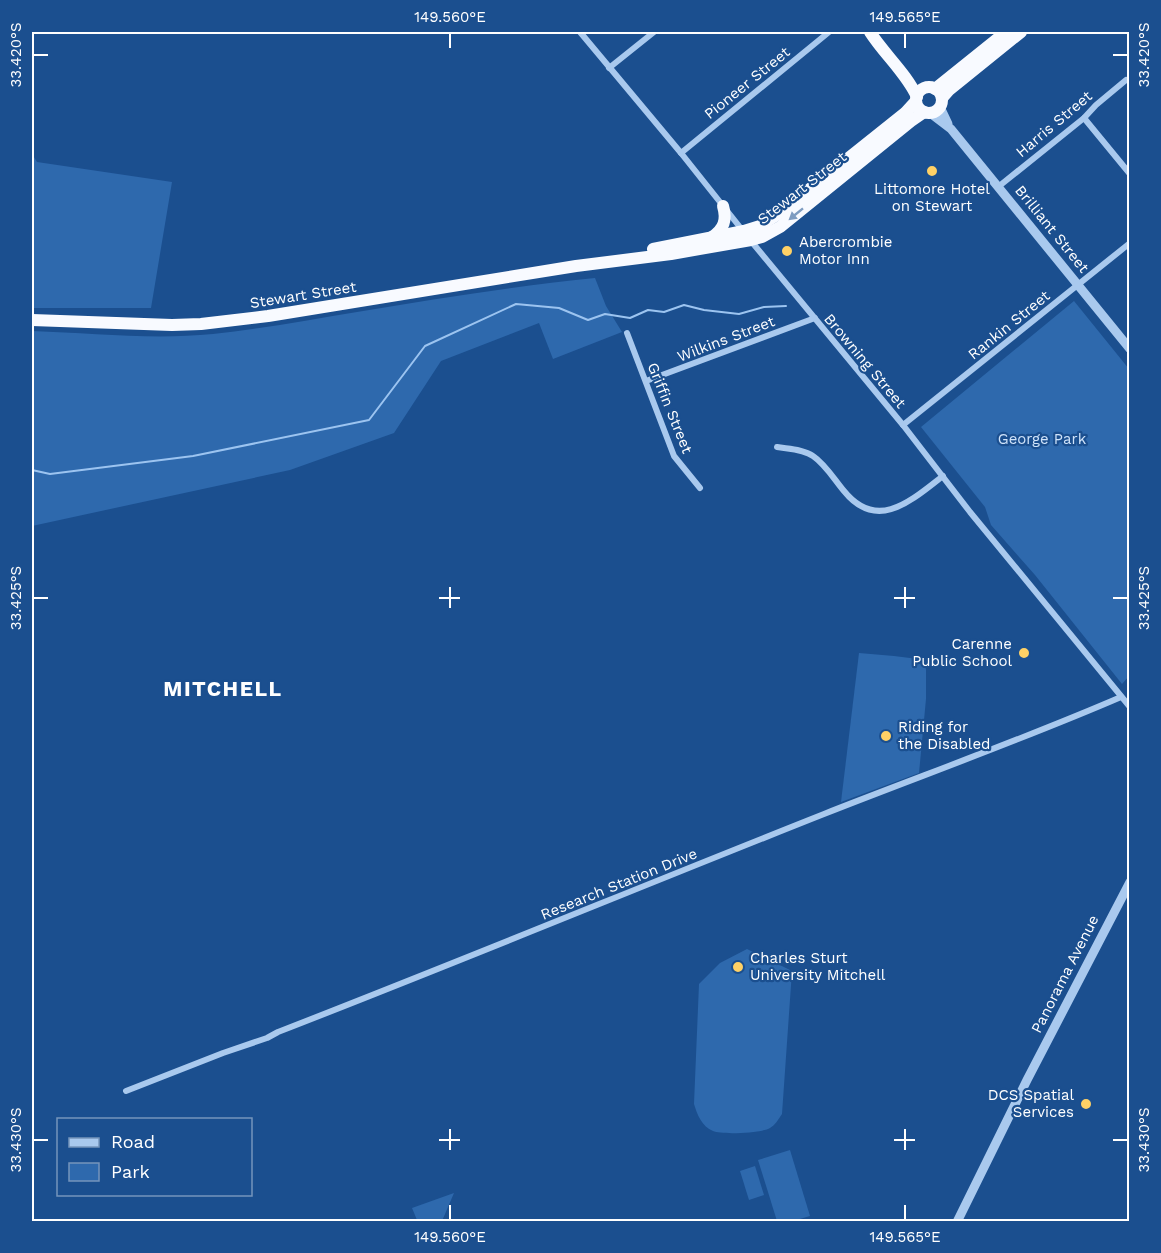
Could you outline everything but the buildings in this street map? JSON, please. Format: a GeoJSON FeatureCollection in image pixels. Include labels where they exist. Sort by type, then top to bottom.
{"type":"FeatureCollection","features":[{"type":"Feature","properties":{"kind":"highway","name":"Brilliant Street"},"geometry":{"type":"LineString","coordinates":[[872,32],[885,41],[933,101],[919,108],[910,85],[879,46],[872,32]]}},
{"type":"Feature","properties":{"kind":"highway","name":"Stewart Street"},"geometry":{"type":"LineString","coordinates":[[576,266],[702,240],[762,237],[780,227],[910,121],[1006,32]]}},
{"type":"Feature","properties":{"kind":"highway","name":"Stewart Street"},"geometry":{"type":"LineString","coordinates":[[933,101],[1021,32]]}},
{"type":"Feature","properties":{"kind":"highway","name":"Stewart Street"},"geometry":{"type":"LineString","coordinates":[[32,320],[149,325],[201,324],[268,316],[576,266],[671,254],[747,236],[781,212],[905,113],[921,91],[933,101]]}},
{"type":"Feature","properties":{"kind":"highway"},"geometry":{"type":"LineString","coordinates":[[702,240],[712,237],[722,228],[726,217],[723,206]]}},
{"type":"Feature","properties":{"kind":"street","name":"Browning Street"},"geometry":{"type":"LineString","coordinates":[[580,32],[903,425],[1130,707]]}},
{"type":"Feature","properties":{"kind":"street"},"geometry":{"type":"LineString","coordinates":[[609,68],[654,32]]}},
{"type":"Feature","properties":{"kind":"street","name":"Pioneer Street"},"geometry":{"type":"LineString","coordinates":[[681,153],[829,32]]}},
{"type":"Feature","properties":{"kind":"street","name":"Harris Street"},"geometry":{"type":"LineString","coordinates":[[998,187],[1084,118],[1126,80]]}},
{"type":"Feature","properties":{"kind":"street","name":"Brilliant Street"},"geometry":{"type":"LineString","coordinates":[[933,101],[951,129],[1130,349]]}},
{"type":"Feature","properties":{"kind":"street"},"geometry":{"type":"LineString","coordinates":[[1084,118],[1130,174]]}},
{"type":"Feature","properties":{"kind":"street","name":"Rankin Street"},"geometry":{"type":"LineString","coordinates":[[903,425],[1130,243]]}},
{"type":"Feature","properties":{"kind":"street","name":"Wilkins Street"},"geometry":{"type":"LineString","coordinates":[[646,381],[815,318]]}},
{"type":"Feature","properties":{"kind":"street","name":"Griffin Street"},"geometry":{"type":"LineString","coordinates":[[627,333],[674,456],[700,488]]}},
{"type":"Feature","properties":{"kind":"street"},"geometry":{"type":"LineString","coordinates":[[777,447],[813,456],[854,502],[869,510],[889,511],[899,508],[943,476]]}},
{"type":"Feature","properties":{"kind":"street","name":"Research Station Drive"},"geometry":{"type":"LineString","coordinates":[[126,1092],[267,1038],[1121,697]]}},
{"type":"Feature","properties":{"kind":"street","name":"Panorama Avenue"},"geometry":{"type":"LineString","coordinates":[[957,1221],[1130,882]]}},
{"type":"Feature","properties":{"kind":"green space"},"geometry":{"type":"Polygon","coordinates":[[[32,154],[37,162],[172,182],[151,308],[32,308],[32,154]]]}},
{"type":"Feature","properties":{"kind":"green space"},"geometry":{"type":"Polygon","coordinates":[[[595,278],[606,306],[622,332],[553,359],[539,323],[441,361],[394,433],[290,470],[32,526],[32,331],[145,336],[213,334],[476,293],[595,278]]]}},
{"type":"Feature","properties":{"kind":"green space","name":"George Park"},"geometry":{"type":"Polygon","coordinates":[[[1074,301],[1129,369],[1130,675],[1122,684],[1035,575],[991,525],[985,507],[921,427],[1074,301]]]}},
{"type":"Feature","properties":{"kind":"green space","name":"Riding for the Disabled"},"geometry":{"type":"Polygon","coordinates":[[[859,653],[926,660],[926,699],[919,773],[841,802],[859,653]]]}},
{"type":"Feature","properties":{"kind":"green space"},"geometry":{"type":"Polygon","coordinates":[[[747,949],[792,971],[782,1114],[766,1130],[725,1133],[709,1129],[698,1116],[694,1104],[699,984],[720,963],[747,949]]]}},
{"type":"Feature","properties":{"kind":"green space"},"geometry":{"type":"Polygon","coordinates":[[[790,1150],[810,1216],[793,1221],[777,1221],[758,1160],[790,1150]]]}},
{"type":"Feature","properties":{"kind":"green space"},"geometry":{"type":"Polygon","coordinates":[[[755,1166],[764,1195],[749,1200],[740,1171],[755,1166]]]}},
{"type":"Feature","properties":{"kind":"green space"},"geometry":{"type":"Polygon","coordinates":[[[454,1193],[442,1221],[415,1221],[417,1220],[412,1208],[454,1193]]]}},
{"type":"Feature","properties":{"kind":"waterway"},"geometry":{"type":"LineString","coordinates":[[32,470],[50,474],[193,456],[369,420],[425,346],[516,304],[559,308],[588,320],[605,314],[630,318],[648,310],[664,312],[684,305],[739,314],[764,307],[786,306]]}},
{"type":"Feature","properties":{"kind":"place","name":"Littomore Hotel on Stewart"},"geometry":{"type":"Point","coordinates":[932,171]}},
{"type":"Feature","properties":{"kind":"place","name":"Abercrombie Motor Inn"},"geometry":{"type":"Point","coordinates":[787,251]}},
{"type":"Feature","properties":{"kind":"place","name":"Carenne Public School"},"geometry":{"type":"Point","coordinates":[1024,653]}},
{"type":"Feature","properties":{"kind":"place","name":"Riding for the Disabled"},"geometry":{"type":"Point","coordinates":[886,736]}},
{"type":"Feature","properties":{"kind":"place","name":"Charles Sturt University Mitchell"},"geometry":{"type":"Point","coordinates":[738,967]}},
{"type":"Feature","properties":{"kind":"place","name":"DCS Spatial Services"},"geometry":{"type":"Point","coordinates":[1086,1104]}},
{"type":"Feature","properties":{"kind":"district","name":"MITCHELL"},"geometry":{"type":"Point","coordinates":[223,688]}}]}
